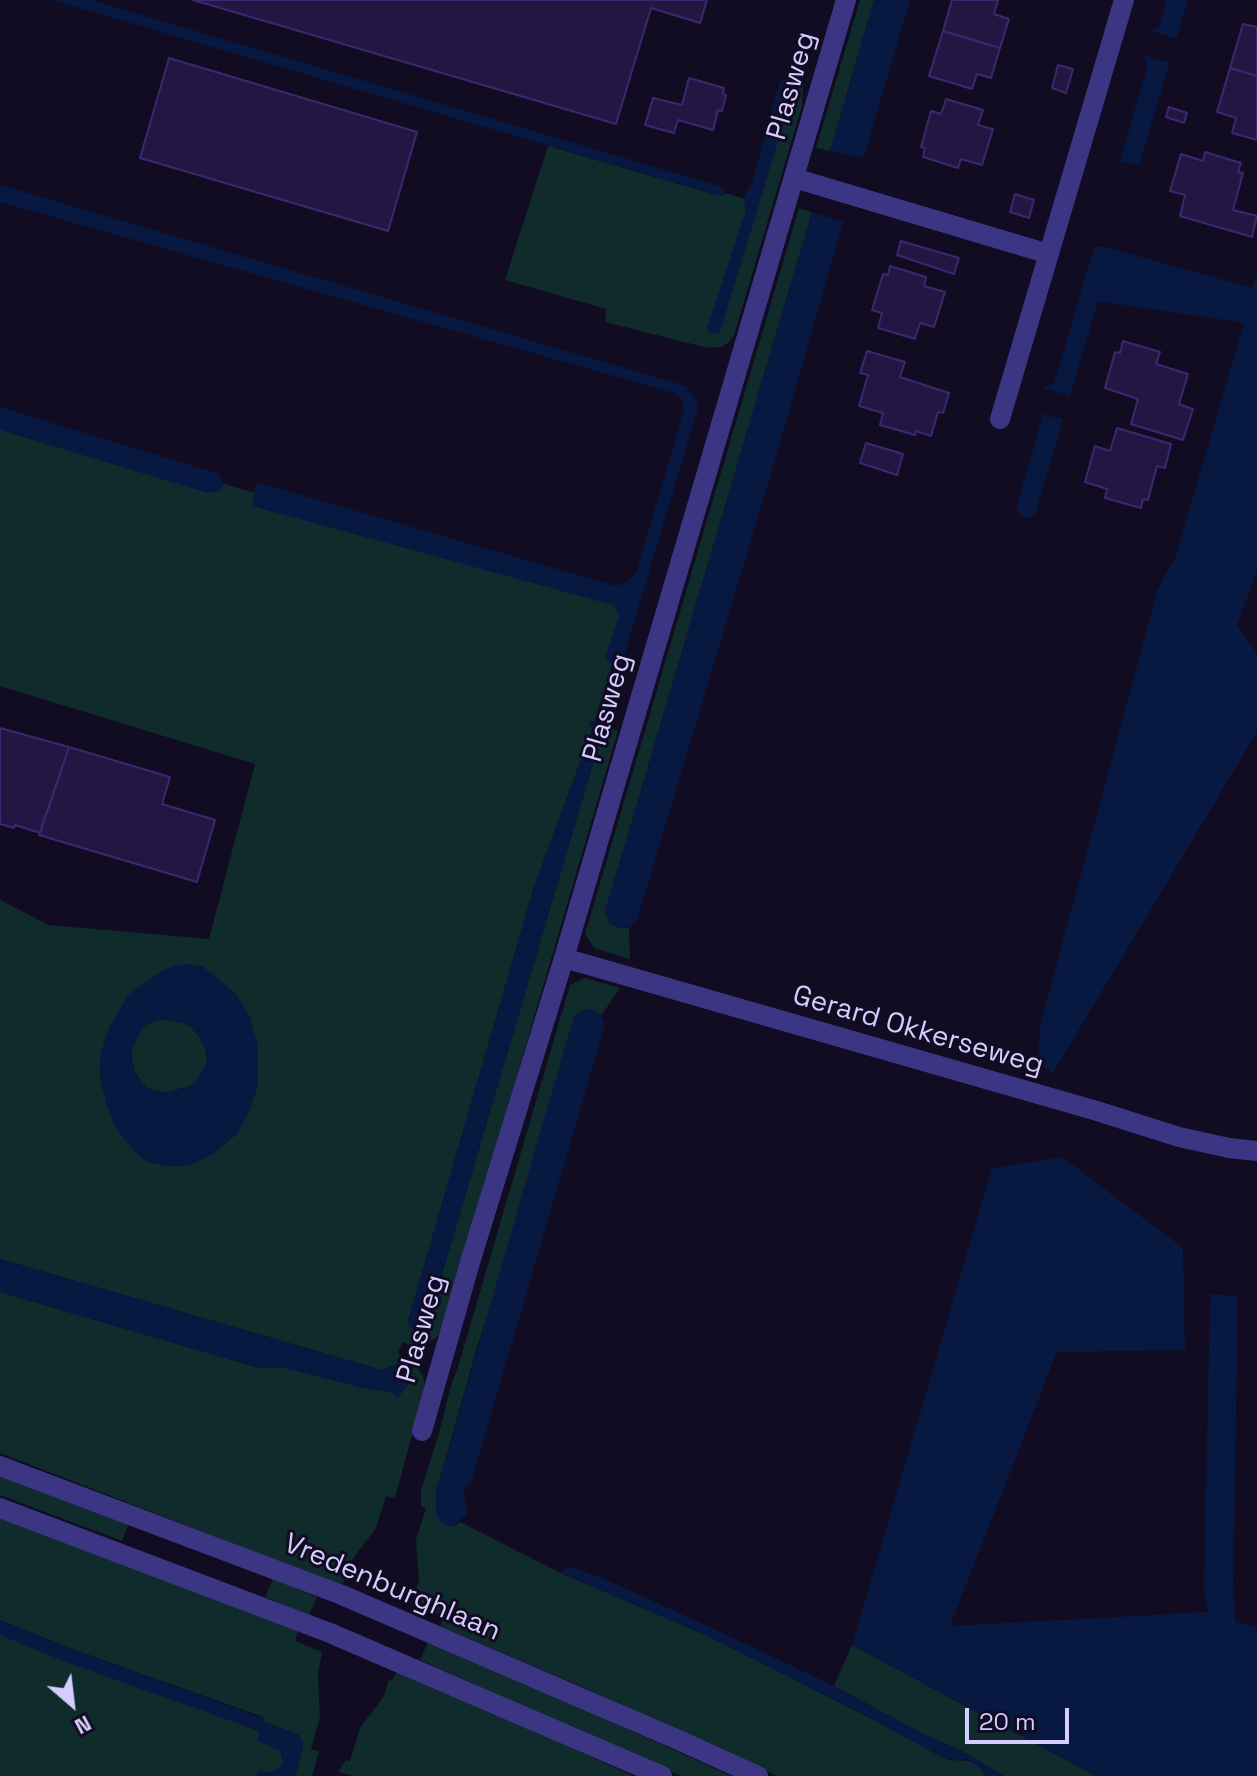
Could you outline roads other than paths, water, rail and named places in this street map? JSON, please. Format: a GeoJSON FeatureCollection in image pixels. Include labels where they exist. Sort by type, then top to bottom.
{"type":"FeatureCollection","features":[{"type":"Feature","properties":{"kind":"street","name":"Plasweg"},"geometry":{"type":"LineString","coordinates":[[422,1431],[846,0]]}},
{"type":"Feature","properties":{"kind":"street"},"geometry":{"type":"LineString","coordinates":[[1000,419],[1124,0]]}},
{"type":"Feature","properties":{"kind":"street"},"geometry":{"type":"LineString","coordinates":[[794,178],[1049,254]]}},
{"type":"Feature","properties":{"kind":"street","name":"Gerard Okkerseweg"},"geometry":{"type":"LineString","coordinates":[[564,958],[1179,1137],[1257,1151]]}},
{"type":"Feature","properties":{"kind":"street","name":"Vredenburghlaan"},"geometry":{"type":"LineString","coordinates":[[0,1466],[342,1595],[758,1776]]}},
{"type":"Feature","properties":{"kind":"street"},"geometry":{"type":"LineString","coordinates":[[0,1508],[330,1633],[662,1776]]}},
{"type":"Feature","properties":{"kind":"water"},"geometry":{"type":"Polygon","coordinates":[[[52,0],[91,0],[719,186],[725,193],[717,195],[52,0]]]}},
{"type":"Feature","properties":{"kind":"water"},"geometry":{"type":"Polygon","coordinates":[[[874,0],[910,0],[861,158],[830,151],[874,0]]]}},
{"type":"Feature","properties":{"kind":"water"},"geometry":{"type":"Polygon","coordinates":[[[1167,0],[1188,0],[1139,166],[1120,161],[1148,64],[1143,55],[1148,30],[1159,27],[1167,0]]]}},
{"type":"Feature","properties":{"kind":"water"},"geometry":{"type":"Polygon","coordinates":[[[783,79],[793,83],[794,89],[721,329],[719,333],[709,333],[707,328],[746,210],[746,193],[752,183],[783,79]]]}},
{"type":"Feature","properties":{"kind":"water"},"geometry":{"type":"Polygon","coordinates":[[[0,185],[686,386],[698,408],[622,663],[612,665],[605,658],[619,617],[613,605],[252,506],[256,482],[616,586],[636,573],[684,410],[680,397],[0,202],[0,185]]]}},
{"type":"Feature","properties":{"kind":"water"},"geometry":{"type":"Polygon","coordinates":[[[812,212],[843,222],[637,920],[629,928],[616,927],[610,924],[605,912],[812,212]]]}},
{"type":"Feature","properties":{"kind":"water"},"geometry":{"type":"Polygon","coordinates":[[[1094,247],[1106,247],[1252,288],[1257,274],[1257,571],[1237,625],[1257,653],[1257,732],[1053,1073],[1037,1062],[1041,1022],[1158,588],[1175,558],[1244,323],[1098,301],[1035,515],[1029,518],[1021,516],[1016,509],[1043,415],[1036,412],[1043,387],[1054,384],[1094,247]]]}},
{"type":"Feature","properties":{"kind":"water"},"geometry":{"type":"Polygon","coordinates":[[[0,407],[219,474],[223,484],[220,491],[208,493],[0,430],[0,407]]]}},
{"type":"Feature","properties":{"kind":"water"},"geometry":{"type":"Polygon","coordinates":[[[588,721],[604,726],[426,1328],[418,1332],[410,1327],[408,1321],[534,887],[592,730],[588,721]]]}},
{"type":"Feature","properties":{"kind":"water"},"geometry":{"type":"Polygon","coordinates":[[[175,966],[202,966],[236,994],[250,1017],[258,1046],[258,1085],[237,1134],[213,1154],[190,1165],[167,1166],[146,1161],[116,1128],[100,1076],[101,1054],[110,1026],[129,994],[160,972],[175,966]],[[162,1019],[141,1030],[132,1050],[132,1060],[135,1072],[149,1089],[165,1093],[190,1086],[207,1063],[201,1039],[191,1027],[162,1019]]]}},
{"type":"Feature","properties":{"kind":"water"},"geometry":{"type":"Polygon","coordinates":[[[589,1009],[601,1016],[605,1025],[470,1486],[465,1485],[467,1514],[454,1526],[448,1526],[436,1514],[436,1492],[574,1016],[589,1009]]]}},
{"type":"Feature","properties":{"kind":"water"},"geometry":{"type":"Polygon","coordinates":[[[1062,1157],[1183,1248],[1185,1350],[1057,1352],[950,1626],[1208,1612],[1204,1593],[1210,1294],[1238,1296],[1233,1585],[1235,1621],[1257,1627],[1257,1776],[1096,1776],[852,1645],[992,1168],[1062,1157]]]}},
{"type":"Feature","properties":{"kind":"water"},"geometry":{"type":"Polygon","coordinates":[[[0,1259],[382,1370],[397,1364],[409,1370],[412,1377],[397,1399],[394,1393],[282,1367],[259,1368],[0,1292],[0,1259]]]}},
{"type":"Feature","properties":{"kind":"water"},"geometry":{"type":"Polygon","coordinates":[[[572,1567],[607,1580],[834,1686],[923,1734],[962,1751],[1004,1776],[986,1776],[967,1759],[942,1757],[708,1636],[561,1573],[572,1567]]]}},
{"type":"Feature","properties":{"kind":"water"},"geometry":{"type":"Polygon","coordinates":[[[0,1620],[263,1718],[264,1722],[295,1733],[302,1740],[303,1748],[295,1776],[256,1776],[258,1771],[269,1772],[283,1763],[280,1751],[258,1741],[259,1731],[0,1635],[0,1620]]]}}]}
